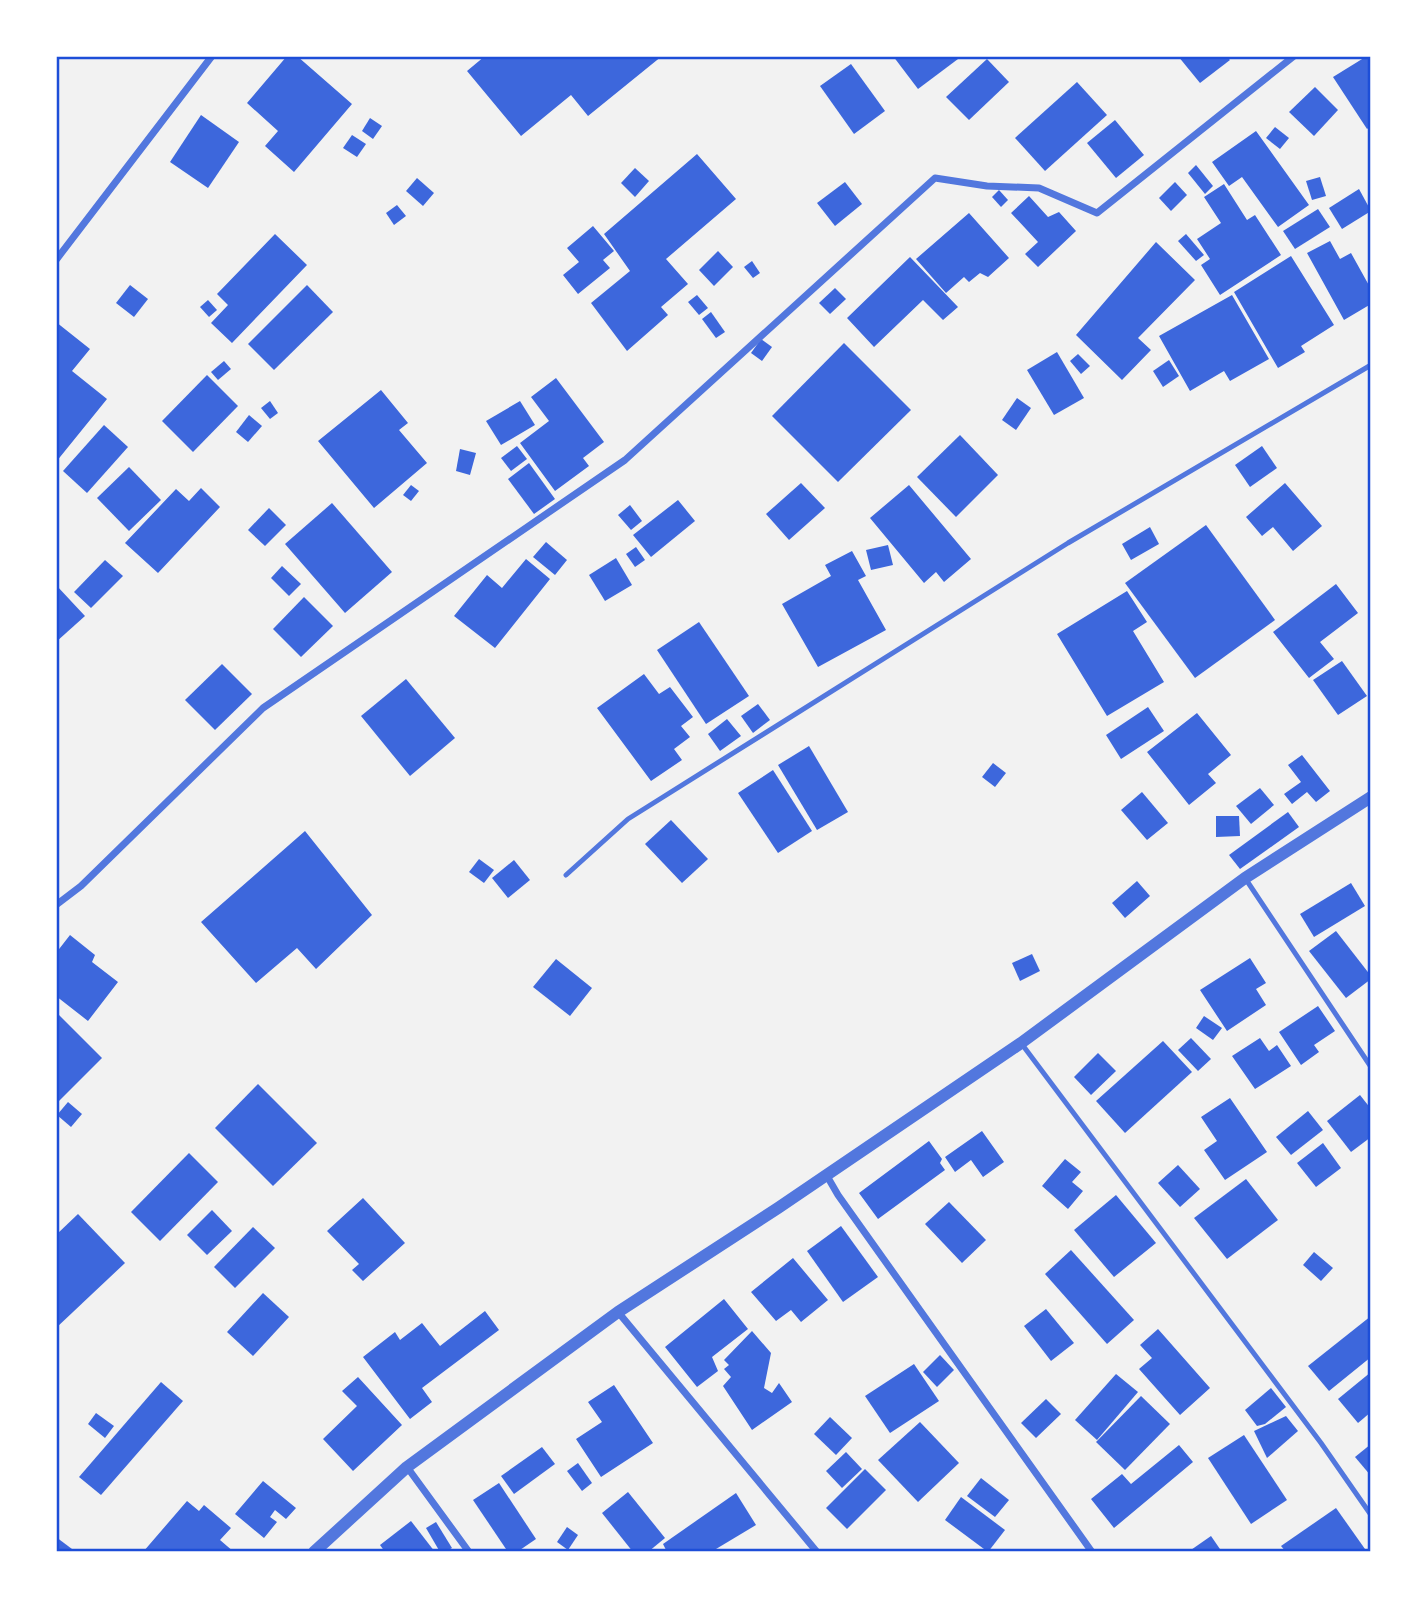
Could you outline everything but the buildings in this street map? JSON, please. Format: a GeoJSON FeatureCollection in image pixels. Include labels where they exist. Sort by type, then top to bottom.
{"type":"FeatureCollection","features":[{"type":"Feature","properties":{"kind":"street"},"geometry":{"type":"LineString","coordinates":[[56,260],[212,56]]}},
{"type":"Feature","properties":{"kind":"street"},"geometry":{"type":"LineString","coordinates":[[56,905],[81,886],[263,708],[625,460],[935,178],[987,186],[1039,188],[1097,213],[1294,56]]}},
{"type":"Feature","properties":{"kind":"street"},"geometry":{"type":"LineString","coordinates":[[314,1552],[407,1467],[618,1312],[827,1176],[1021,1043],[1245,878],[1371,797]]}},
{"type":"Feature","properties":{"kind":"street"},"geometry":{"type":"LineString","coordinates":[[827,1176],[1091,1552]]}},
{"type":"Feature","properties":{"kind":"street"},"geometry":{"type":"LineString","coordinates":[[618,1312],[817,1552]]}},
{"type":"Feature","properties":{"kind":"street"},"geometry":{"type":"LineString","coordinates":[[407,1467],[469,1552]]}},
{"type":"Feature","properties":{"kind":"lane"},"geometry":{"type":"LineString","coordinates":[[566,874],[640,812],[1068,543],[1371,365]]}},
{"type":"Feature","properties":{"kind":"lane"},"geometry":{"type":"LineString","coordinates":[[1245,878],[1371,1067]]}},
{"type":"Feature","properties":{"kind":"lane"},"geometry":{"type":"LineString","coordinates":[[1021,1043],[1321,1443],[1371,1515]]}},
{"type":"Feature","properties":{"kind":"lane"},"geometry":{"type":"LineString","coordinates":[[1363,1052],[1371,1055]]}}]}
